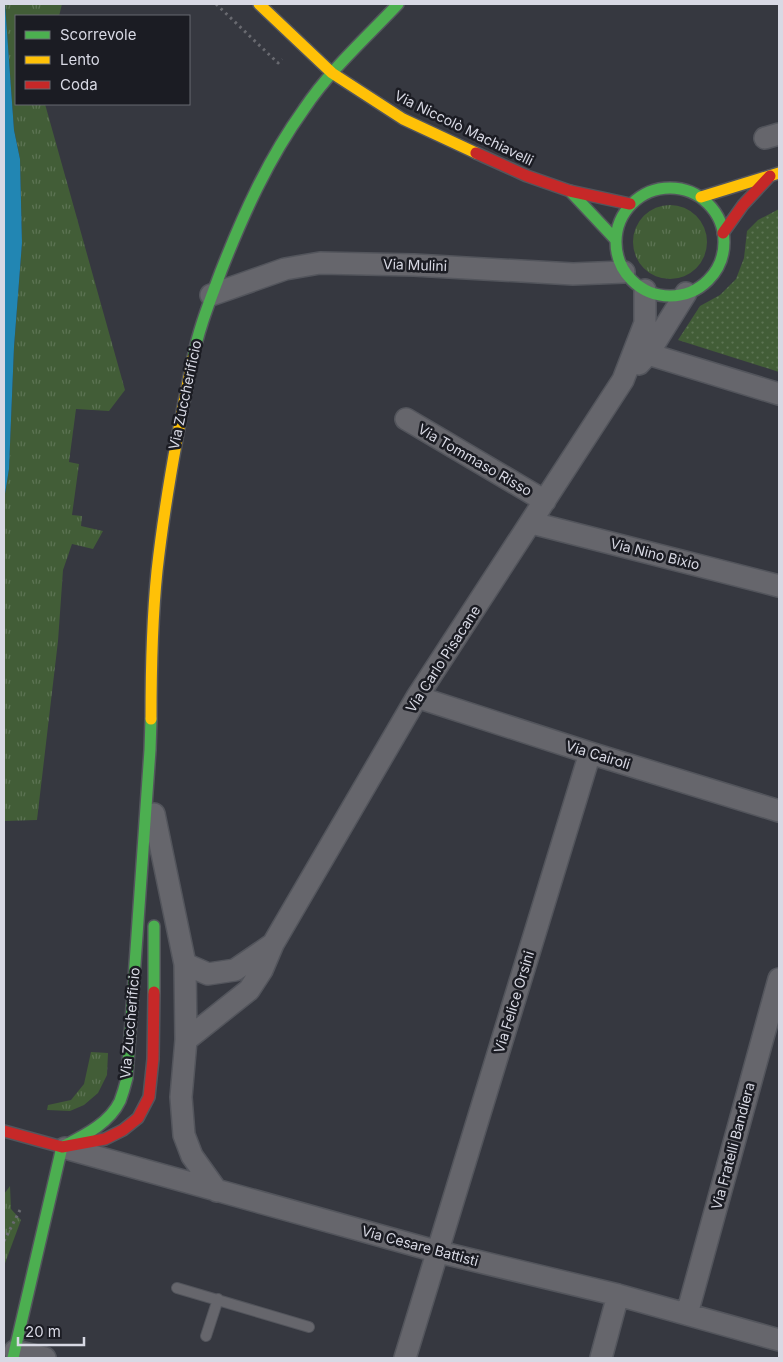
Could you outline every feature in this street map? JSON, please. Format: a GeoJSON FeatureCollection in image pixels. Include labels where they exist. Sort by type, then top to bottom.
{"type":"FeatureCollection","features":[{"type":"Feature","properties":{"kind":"main road","name":"Via Niccolò Machiavelli"},"geometry":{"type":"LineString","coordinates":[[259,4],[332,73],[403,119],[527,176],[570,191],[630,204]]}},
{"type":"Feature","properties":{"kind":"main road","name":"Via Zuccherificio"},"geometry":{"type":"LineString","coordinates":[[62,1147],[89,1132],[107,1118],[117,1107],[127,1078],[150,750],[152,638],[156,572],[172,460],[198,331],[210,295],[238,228],[272,158],[304,108],[332,73],[398,4]]}},
{"type":"Feature","properties":{"kind":"main road"},"geometry":{"type":"LineString","coordinates":[[701,197],[775,174]]}},
{"type":"Feature","properties":{"kind":"main road"},"geometry":{"type":"LineString","coordinates":[[723,233],[743,206],[775,174]]}},
{"type":"Feature","properties":{"kind":"main road"},"geometry":{"type":"LineString","coordinates":[[672,187],[687,190],[701,197],[712,207],[719,219],[723,233],[724,248],[720,263],[700,287],[686,294],[658,295],[645,290],[624,272],[617,256],[615,238],[623,214],[630,204],[642,195],[657,189],[672,187]]}},
{"type":"Feature","properties":{"kind":"main road","name":"Via Niccolò Machiavelli"},"geometry":{"type":"LineString","coordinates":[[570,191],[615,238]]}},
{"type":"Feature","properties":{"kind":"main road","name":"Via Zuccherificio"},"geometry":{"type":"LineString","coordinates":[[150,750],[154,814],[154,872]]}},
{"type":"Feature","properties":{"kind":"main road","name":"Via Zuccherificio"},"geometry":{"type":"LineString","coordinates":[[62,1147],[105,1138],[123,1130],[138,1118],[149,1097],[153,1051],[154,910]]}},
{"type":"Feature","properties":{"kind":"main road"},"geometry":{"type":"LineString","coordinates":[[4,1131],[62,1147],[14,1355]]}},
{"type":"Feature","properties":{"kind":"street","name":"Via Mulini"},"geometry":{"type":"LineString","coordinates":[[210,295],[285,269],[320,263],[414,264],[573,274],[624,272]]}},
{"type":"Feature","properties":{"kind":"street","name":"Via Carlo Pisacane"},"geometry":{"type":"LineString","coordinates":[[623,380],[645,323],[645,290]]}},
{"type":"Feature","properties":{"kind":"street","name":"Via Carlo Pisacane"},"geometry":{"type":"LineString","coordinates":[[186,1040],[248,990],[262,970],[273,944],[417,697],[623,380],[648,354],[686,294]]}},
{"type":"Feature","properties":{"kind":"street"},"geometry":{"type":"LineString","coordinates":[[648,354],[779,394]]}},
{"type":"Feature","properties":{"kind":"street","name":"Via Tommaso Risso"},"geometry":{"type":"LineString","coordinates":[[406,419],[545,501]]}},
{"type":"Feature","properties":{"kind":"street","name":"Via Nino Bixio"},"geometry":{"type":"LineString","coordinates":[[532,522],[779,586]]}},
{"type":"Feature","properties":{"kind":"street","name":"Via Cairoli"},"geometry":{"type":"LineString","coordinates":[[417,697],[779,811]]}},
{"type":"Feature","properties":{"kind":"street","name":"Via Felice Orsini"},"geometry":{"type":"LineString","coordinates":[[405,1358],[439,1252],[590,753]]}},
{"type":"Feature","properties":{"kind":"street","name":"Via Zuccherificio"},"geometry":{"type":"LineString","coordinates":[[154,814],[185,964],[186,1040],[181,1097],[184,1135],[192,1156],[217,1191]]}},
{"type":"Feature","properties":{"kind":"street"},"geometry":{"type":"LineString","coordinates":[[185,964],[208,974],[235,970],[273,944]]}},
{"type":"Feature","properties":{"kind":"street","name":"Via Fratelli Bandiera"},"geometry":{"type":"LineString","coordinates":[[687,1314],[779,979]]}},
{"type":"Feature","properties":{"kind":"street","name":"Via Cesare Battisti"},"geometry":{"type":"LineString","coordinates":[[62,1147],[439,1252],[618,1295],[779,1340]]}},
{"type":"Feature","properties":{"kind":"street"},"geometry":{"type":"LineString","coordinates":[[602,1358],[618,1295]]}},
{"type":"Feature","properties":{"kind":"street"},"geometry":{"type":"LineString","coordinates":[[14,1355],[45,1358]]}},
{"type":"Feature","properties":{"kind":"lane"},"geometry":{"type":"LineString","coordinates":[[177,1288],[309,1327]]}},
{"type":"Feature","properties":{"kind":"lane"},"geometry":{"type":"LineString","coordinates":[[206,1336],[218,1299]]}},
{"type":"Feature","properties":{"kind":"green space"},"geometry":{"type":"Polygon","coordinates":[[[5,4],[62,4],[59,15],[15,15],[15,105],[45,105],[125,390],[109,411],[76,409],[69,462],[79,464],[72,515],[82,516],[81,526],[103,531],[93,549],[72,544],[63,570],[58,641],[37,820],[4,821],[4,500],[9,469],[14,347],[22,243],[20,159],[14,130],[5,4]]]}},
{"type":"Feature","properties":{"kind":"green space"},"geometry":{"type":"Polygon","coordinates":[[[670,205],[684,208],[696,216],[704,228],[707,242],[704,256],[696,268],[684,276],[670,279],[656,276],[644,268],[636,256],[633,242],[636,228],[644,216],[656,208],[670,205]]]}},
{"type":"Feature","properties":{"kind":"green space"},"geometry":{"type":"Polygon","coordinates":[[[779,209],[779,372],[678,340],[700,306],[720,295],[736,279],[744,258],[747,231],[758,220],[779,209]]]}},
{"type":"Feature","properties":{"kind":"green space"},"geometry":{"type":"Polygon","coordinates":[[[91,1052],[108,1053],[107,1075],[98,1093],[84,1105],[70,1111],[47,1110],[48,1105],[71,1100],[84,1084],[91,1052]]]}},
{"type":"Feature","properties":{"kind":"green space"},"geometry":{"type":"Polygon","coordinates":[[[10,1186],[11,1209],[21,1220],[4,1266],[4,1194],[10,1186]]]}},
{"type":"Feature","properties":{"kind":"water"},"geometry":{"type":"Polygon","coordinates":[[[4,4],[14,130],[20,159],[22,243],[14,347],[9,469],[4,500],[4,4]]]}},
{"type":"Feature","properties":{"kind":"traffic: fast"},"geometry":{"type":"LineString","coordinates":[[193,358],[205,314],[229,250],[247,208],[279,148],[325,81],[398,4]]}},
{"type":"Feature","properties":{"kind":"traffic: fast"},"geometry":{"type":"LineString","coordinates":[[670,188],[691,192],[708,204],[720,221],[724,242],[720,263],[708,280],[691,292],[670,296],[649,292],[632,280],[620,263],[616,242],[620,221],[632,204],[649,192],[670,188]]}},
{"type":"Feature","properties":{"kind":"traffic: fast"},"geometry":{"type":"LineString","coordinates":[[570,191],[615,239]]}},
{"type":"Feature","properties":{"kind":"traffic: fast"},"geometry":{"type":"LineString","coordinates":[[62,1147],[95,1128],[109,1116],[120,1101],[127,1078],[151,719]]}},
{"type":"Feature","properties":{"kind":"traffic: fast"},"geometry":{"type":"LineString","coordinates":[[154,926],[154,992]]}},
{"type":"Feature","properties":{"kind":"traffic: fast"},"geometry":{"type":"LineString","coordinates":[[13,1358],[62,1147]]}},
{"type":"Feature","properties":{"kind":"traffic: slow"},"geometry":{"type":"LineString","coordinates":[[259,4],[332,73],[403,119],[476,153]]}},
{"type":"Feature","properties":{"kind":"traffic: slow"},"geometry":{"type":"LineString","coordinates":[[701,197],[779,173]]}},
{"type":"Feature","properties":{"kind":"traffic: slow"},"geometry":{"type":"LineString","coordinates":[[151,719],[152,645],[157,571],[172,464],[193,358]]}},
{"type":"Feature","properties":{"kind":"traffic: jam"},"geometry":{"type":"LineString","coordinates":[[476,153],[527,176],[570,191],[630,204]]}},
{"type":"Feature","properties":{"kind":"traffic: jam"},"geometry":{"type":"LineString","coordinates":[[723,233],[743,205],[770,176]]}},
{"type":"Feature","properties":{"kind":"traffic: jam"},"geometry":{"type":"LineString","coordinates":[[4,1131],[62,1147],[105,1139],[123,1130],[138,1118],[149,1097],[153,1059],[154,992]]}}]}
